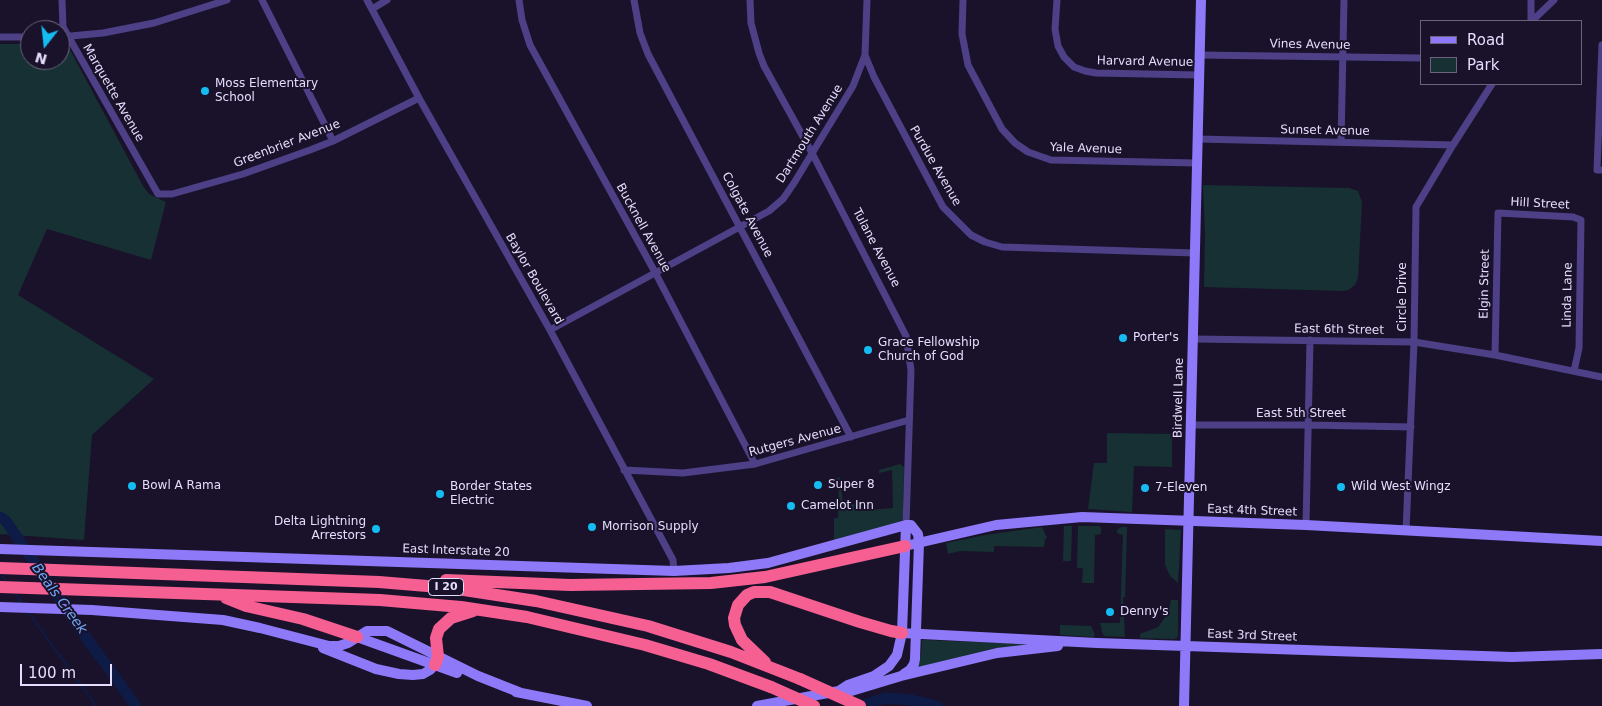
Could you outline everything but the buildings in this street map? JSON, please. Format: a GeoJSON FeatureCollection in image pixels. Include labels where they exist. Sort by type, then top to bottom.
{"type":"FeatureCollection","features":[{"type":"Feature","properties":{"kind":"highway"},"geometry":{"type":"LineString","coordinates":[[408,584],[431,579],[570,585],[711,583],[765,577],[905,546]]}},
{"type":"Feature","properties":{"kind":"highway","name":"I 20"},"geometry":{"type":"LineString","coordinates":[[0,568],[408,584],[495,594],[585,611],[667,632],[766,664],[860,706]]}},
{"type":"Feature","properties":{"kind":"highway","name":"I 20"},"geometry":{"type":"LineString","coordinates":[[0,588],[380,600],[479,609],[587,630],[645,645],[709,664],[771,687],[814,706]]}},
{"type":"Feature","properties":{"kind":"highway"},"geometry":{"type":"LineString","coordinates":[[766,664],[742,640],[734,625],[738,605],[747,595],[754,592],[770,592],[860,622],[902,633]]}},
{"type":"Feature","properties":{"kind":"highway"},"geometry":{"type":"LineString","coordinates":[[219,595],[246,606],[304,619],[357,638]]}},
{"type":"Feature","properties":{"kind":"highway"},"geometry":{"type":"LineString","coordinates":[[437,661],[436,638],[445,622],[451,618],[479,609]]}},
{"type":"Feature","properties":{"kind":"main road","name":"Birdwell Lane"},"geometry":{"type":"LineString","coordinates":[[1184,706],[1201,0]]}},
{"type":"Feature","properties":{"kind":"main road","name":"East 4th Street"},"geometry":{"type":"LineString","coordinates":[[905,546],[996,525],[1082,517],[1306,525],[1602,541]]}},
{"type":"Feature","properties":{"kind":"main road"},"geometry":{"type":"LineString","coordinates":[[901,676],[910,670],[914,664],[917,634],[919,543],[918,534],[911,525],[906,525]]}},
{"type":"Feature","properties":{"kind":"main road","name":"Tulane Avenue"},"geometry":{"type":"LineString","coordinates":[[839,691],[848,685],[874,676],[889,666],[897,655],[902,633],[906,525]]}},
{"type":"Feature","properties":{"kind":"main road","name":"East Interstate 20"},"geometry":{"type":"LineString","coordinates":[[0,549],[674,571],[729,568],[768,563],[906,525]]}},
{"type":"Feature","properties":{"kind":"main road"},"geometry":{"type":"LineString","coordinates":[[0,607],[92,610],[223,620],[329,646],[339,646],[348,643],[367,631],[387,631],[404,638],[437,661],[477,681],[521,693],[587,706]]}},
{"type":"Feature","properties":{"kind":"main road","name":"East 3rd Street"},"geometry":{"type":"LineString","coordinates":[[902,633],[1186,646],[1512,656],[1602,654]]}},
{"type":"Feature","properties":{"kind":"main road"},"geometry":{"type":"LineString","coordinates":[[301,638],[376,669],[399,674],[423,674],[430,670],[437,661]]}},
{"type":"Feature","properties":{"kind":"main road"},"geometry":{"type":"LineString","coordinates":[[357,638],[437,661]]}},
{"type":"Feature","properties":{"kind":"main road"},"geometry":{"type":"LineString","coordinates":[[757,706],[839,691],[848,692],[901,676],[997,653],[1086,642]]}},
{"type":"Feature","properties":{"kind":"street","name":"Marquette Avenue"},"geometry":{"type":"LineString","coordinates":[[62,0],[63,20]]}},
{"type":"Feature","properties":{"kind":"street"},"geometry":{"type":"LineString","coordinates":[[70,37],[103,34],[154,23],[227,0]]}},
{"type":"Feature","properties":{"kind":"street"},"geometry":{"type":"LineString","coordinates":[[262,0],[333,141]]}},
{"type":"Feature","properties":{"kind":"street","name":"Baylor Boulevard"},"geometry":{"type":"LineString","coordinates":[[367,0],[419,98],[550,330],[673,560],[674,571]]}},
{"type":"Feature","properties":{"kind":"street"},"geometry":{"type":"LineString","coordinates":[[372,9],[387,0]]}},
{"type":"Feature","properties":{"kind":"street","name":"Bucknell Avenue"},"geometry":{"type":"LineString","coordinates":[[519,0],[522,20],[530,44],[656,274],[755,464]]}},
{"type":"Feature","properties":{"kind":"street","name":"Colgate Avenue"},"geometry":{"type":"LineString","coordinates":[[634,0],[640,33],[648,54],[742,227],[852,437]]}},
{"type":"Feature","properties":{"kind":"street","name":"Tulane Avenue"},"geometry":{"type":"LineString","coordinates":[[750,0],[751,22],[761,59],[812,153],[906,336],[911,370],[906,525]]}},
{"type":"Feature","properties":{"kind":"street","name":"Purdue Avenue"},"geometry":{"type":"LineString","coordinates":[[866,0],[865,54],[874,77],[943,207],[970,235],[1002,247],[1195,253]]}},
{"type":"Feature","properties":{"kind":"street","name":"Yale Avenue"},"geometry":{"type":"LineString","coordinates":[[963,0],[962,34],[968,66],[1002,128],[1014,143],[1028,152],[1051,160],[1197,163]]}},
{"type":"Feature","properties":{"kind":"street","name":"Harvard Avenue"},"geometry":{"type":"LineString","coordinates":[[1057,0],[1055,29],[1058,46],[1064,57],[1074,67],[1096,73],[1199,75]]}},
{"type":"Feature","properties":{"kind":"street"},"geometry":{"type":"LineString","coordinates":[[1341,142],[1344,0]]}},
{"type":"Feature","properties":{"kind":"street"},"geometry":{"type":"LineString","coordinates":[[1531,0],[1531,20]]}},
{"type":"Feature","properties":{"kind":"street"},"geometry":{"type":"LineString","coordinates":[[1532,20],[1554,0]]}},
{"type":"Feature","properties":{"kind":"street"},"geometry":{"type":"LineString","coordinates":[[0,37],[20,37]]}},
{"type":"Feature","properties":{"kind":"street","name":"Marquette Avenue"},"geometry":{"type":"LineString","coordinates":[[70,40],[158,194]]}},
{"type":"Feature","properties":{"kind":"street"},"geometry":{"type":"LineString","coordinates":[[1600,170],[1602,45]]}},
{"type":"Feature","properties":{"kind":"street","name":"Dartmouth Avenue"},"geometry":{"type":"LineString","coordinates":[[550,330],[742,227],[769,211],[783,199],[853,86],[865,54]]}},
{"type":"Feature","properties":{"kind":"street","name":"Vines Avenue"},"geometry":{"type":"LineString","coordinates":[[1199,55],[1420,58]]}},
{"type":"Feature","properties":{"kind":"street","name":"Circle Drive"},"geometry":{"type":"LineString","coordinates":[[1406,531],[1414,342],[1416,207],[1491,85]]}},
{"type":"Feature","properties":{"kind":"street","name":"Greenbrier Avenue"},"geometry":{"type":"LineString","coordinates":[[158,194],[172,194],[243,174],[333,141],[419,98]]}},
{"type":"Feature","properties":{"kind":"street","name":"Sunset Avenue"},"geometry":{"type":"LineString","coordinates":[[1198,140],[1453,145]]}},
{"type":"Feature","properties":{"kind":"street","name":"Hill Street"},"geometry":{"type":"LineString","coordinates":[[1498,213],[1573,217],[1581,220]]}},
{"type":"Feature","properties":{"kind":"street","name":"Elgin Street"},"geometry":{"type":"LineString","coordinates":[[1495,355],[1498,213]]}},
{"type":"Feature","properties":{"kind":"street","name":"Linda Lane"},"geometry":{"type":"LineString","coordinates":[[1574,371],[1579,348],[1581,220]]}},
{"type":"Feature","properties":{"kind":"street","name":"East 6th Street"},"geometry":{"type":"LineString","coordinates":[[1193,339],[1414,342],[1495,355],[1602,377]]}},
{"type":"Feature","properties":{"kind":"street"},"geometry":{"type":"LineString","coordinates":[[1306,525],[1310,340]]}},
{"type":"Feature","properties":{"kind":"street","name":"Rutgers Avenue"},"geometry":{"type":"LineString","coordinates":[[624,470],[683,473],[755,464],[909,420]]}},
{"type":"Feature","properties":{"kind":"street","name":"East 5th Street"},"geometry":{"type":"LineString","coordinates":[[1191,425],[1411,427]]}},
{"type":"Feature","properties":{"kind":"green space"},"geometry":{"type":"Polygon","coordinates":[[[0,44],[20,44],[20,70],[70,70],[70,50],[143,186],[149,194],[166,202],[151,260],[47,229],[18,295],[154,379],[92,435],[84,540],[0,534],[0,44]]]}},
{"type":"Feature","properties":{"kind":"green space"},"geometry":{"type":"Polygon","coordinates":[[[1203,185],[1349,188],[1358,191],[1362,202],[1358,278],[1355,285],[1343,291],[1204,287],[1205,234],[1203,185]]]}},
{"type":"Feature","properties":{"kind":"green space"},"geometry":{"type":"Polygon","coordinates":[[[1107,433],[1172,434],[1172,467],[1134,466],[1132,512],[1088,509],[1094,463],[1107,463],[1107,433]]]}},
{"type":"Feature","properties":{"kind":"green space"},"geometry":{"type":"Polygon","coordinates":[[[900,464],[904,467],[903,519],[901,522],[834,541],[834,518],[838,518],[839,483],[835,483],[835,479],[840,477],[843,504],[855,504],[857,511],[893,508],[892,470],[879,473],[879,470],[900,464]]]}},
{"type":"Feature","properties":{"kind":"green space"},"geometry":{"type":"Polygon","coordinates":[[[1064,526],[1072,526],[1071,561],[1063,561],[1064,526]]]}},
{"type":"Feature","properties":{"kind":"green space"},"geometry":{"type":"Polygon","coordinates":[[[1078,526],[1099,526],[1101,528],[1101,534],[1095,535],[1094,583],[1082,583],[1083,568],[1077,568],[1078,526]]]}},
{"type":"Feature","properties":{"kind":"green space"},"geometry":{"type":"Polygon","coordinates":[[[1042,527],[1047,538],[1045,539],[1044,547],[994,546],[994,552],[960,551],[948,554],[946,543],[1042,527]]]}},
{"type":"Feature","properties":{"kind":"green space"},"geometry":{"type":"Polygon","coordinates":[[[1121,527],[1127,527],[1125,597],[1123,597],[1125,637],[1104,636],[1100,623],[1120,623],[1123,535],[1117,533],[1117,530],[1121,527]]]}},
{"type":"Feature","properties":{"kind":"green space"},"geometry":{"type":"Polygon","coordinates":[[[1165,529],[1181,530],[1178,583],[1170,576],[1165,565],[1165,529]]]}},
{"type":"Feature","properties":{"kind":"green space"},"geometry":{"type":"Polygon","coordinates":[[[1171,600],[1178,600],[1177,638],[1140,638],[1140,634],[1158,627],[1168,613],[1171,600]]]}},
{"type":"Feature","properties":{"kind":"green space"},"geometry":{"type":"Polygon","coordinates":[[[1060,625],[1091,626],[1095,635],[1093,637],[1060,635],[1060,625]]]}},
{"type":"Feature","properties":{"kind":"green space"},"geometry":{"type":"Polygon","coordinates":[[[922,640],[1033,644],[917,669],[921,655],[922,640]]]}},
{"type":"Feature","properties":{"kind":"waterway","name":"Beals Creek"},"geometry":{"type":"LineString","coordinates":[[0,517],[6,521],[77,625],[136,706]]}},
{"type":"Feature","properties":{"kind":"waterway"},"geometry":{"type":"LineString","coordinates":[[1,574],[7,582]]}},
{"type":"Feature","properties":{"kind":"waterway"},"geometry":{"type":"LineString","coordinates":[[14,592],[23,605]]}},
{"type":"Feature","properties":{"kind":"waterway"},"geometry":{"type":"LineString","coordinates":[[29,613],[96,706]]}},
{"type":"Feature","properties":{"kind":"waterway","name":"Beals Creek"},"geometry":{"type":"LineString","coordinates":[[860,706],[886,698],[912,700],[937,706]]}},
{"type":"Feature","properties":{"kind":"place","name":"Moss Elementary School"},"geometry":{"type":"Point","coordinates":[205,91]}},
{"type":"Feature","properties":{"kind":"place","name":"Porter's"},"geometry":{"type":"Point","coordinates":[1123,338]}},
{"type":"Feature","properties":{"kind":"place","name":"Grace Fellowship Church of God"},"geometry":{"type":"Point","coordinates":[868,350]}},
{"type":"Feature","properties":{"kind":"place","name":"Super 8"},"geometry":{"type":"Point","coordinates":[818,485]}},
{"type":"Feature","properties":{"kind":"place","name":"Bowl A Rama"},"geometry":{"type":"Point","coordinates":[132,486]}},
{"type":"Feature","properties":{"kind":"place","name":"Wild West Wingz"},"geometry":{"type":"Point","coordinates":[1341,487]}},
{"type":"Feature","properties":{"kind":"place","name":"7-Eleven"},"geometry":{"type":"Point","coordinates":[1145,488]}},
{"type":"Feature","properties":{"kind":"place","name":"Border States Electric"},"geometry":{"type":"Point","coordinates":[440,494]}},
{"type":"Feature","properties":{"kind":"place","name":"Camelot Inn"},"geometry":{"type":"Point","coordinates":[791,506]}},
{"type":"Feature","properties":{"kind":"place","name":"Morrison Supply"},"geometry":{"type":"Point","coordinates":[592,527]}},
{"type":"Feature","properties":{"kind":"place","name":"Delta Lightning Arrestors"},"geometry":{"type":"Point","coordinates":[376,529]}},
{"type":"Feature","properties":{"kind":"place","name":"Denny's"},"geometry":{"type":"Point","coordinates":[1110,612]}}]}
